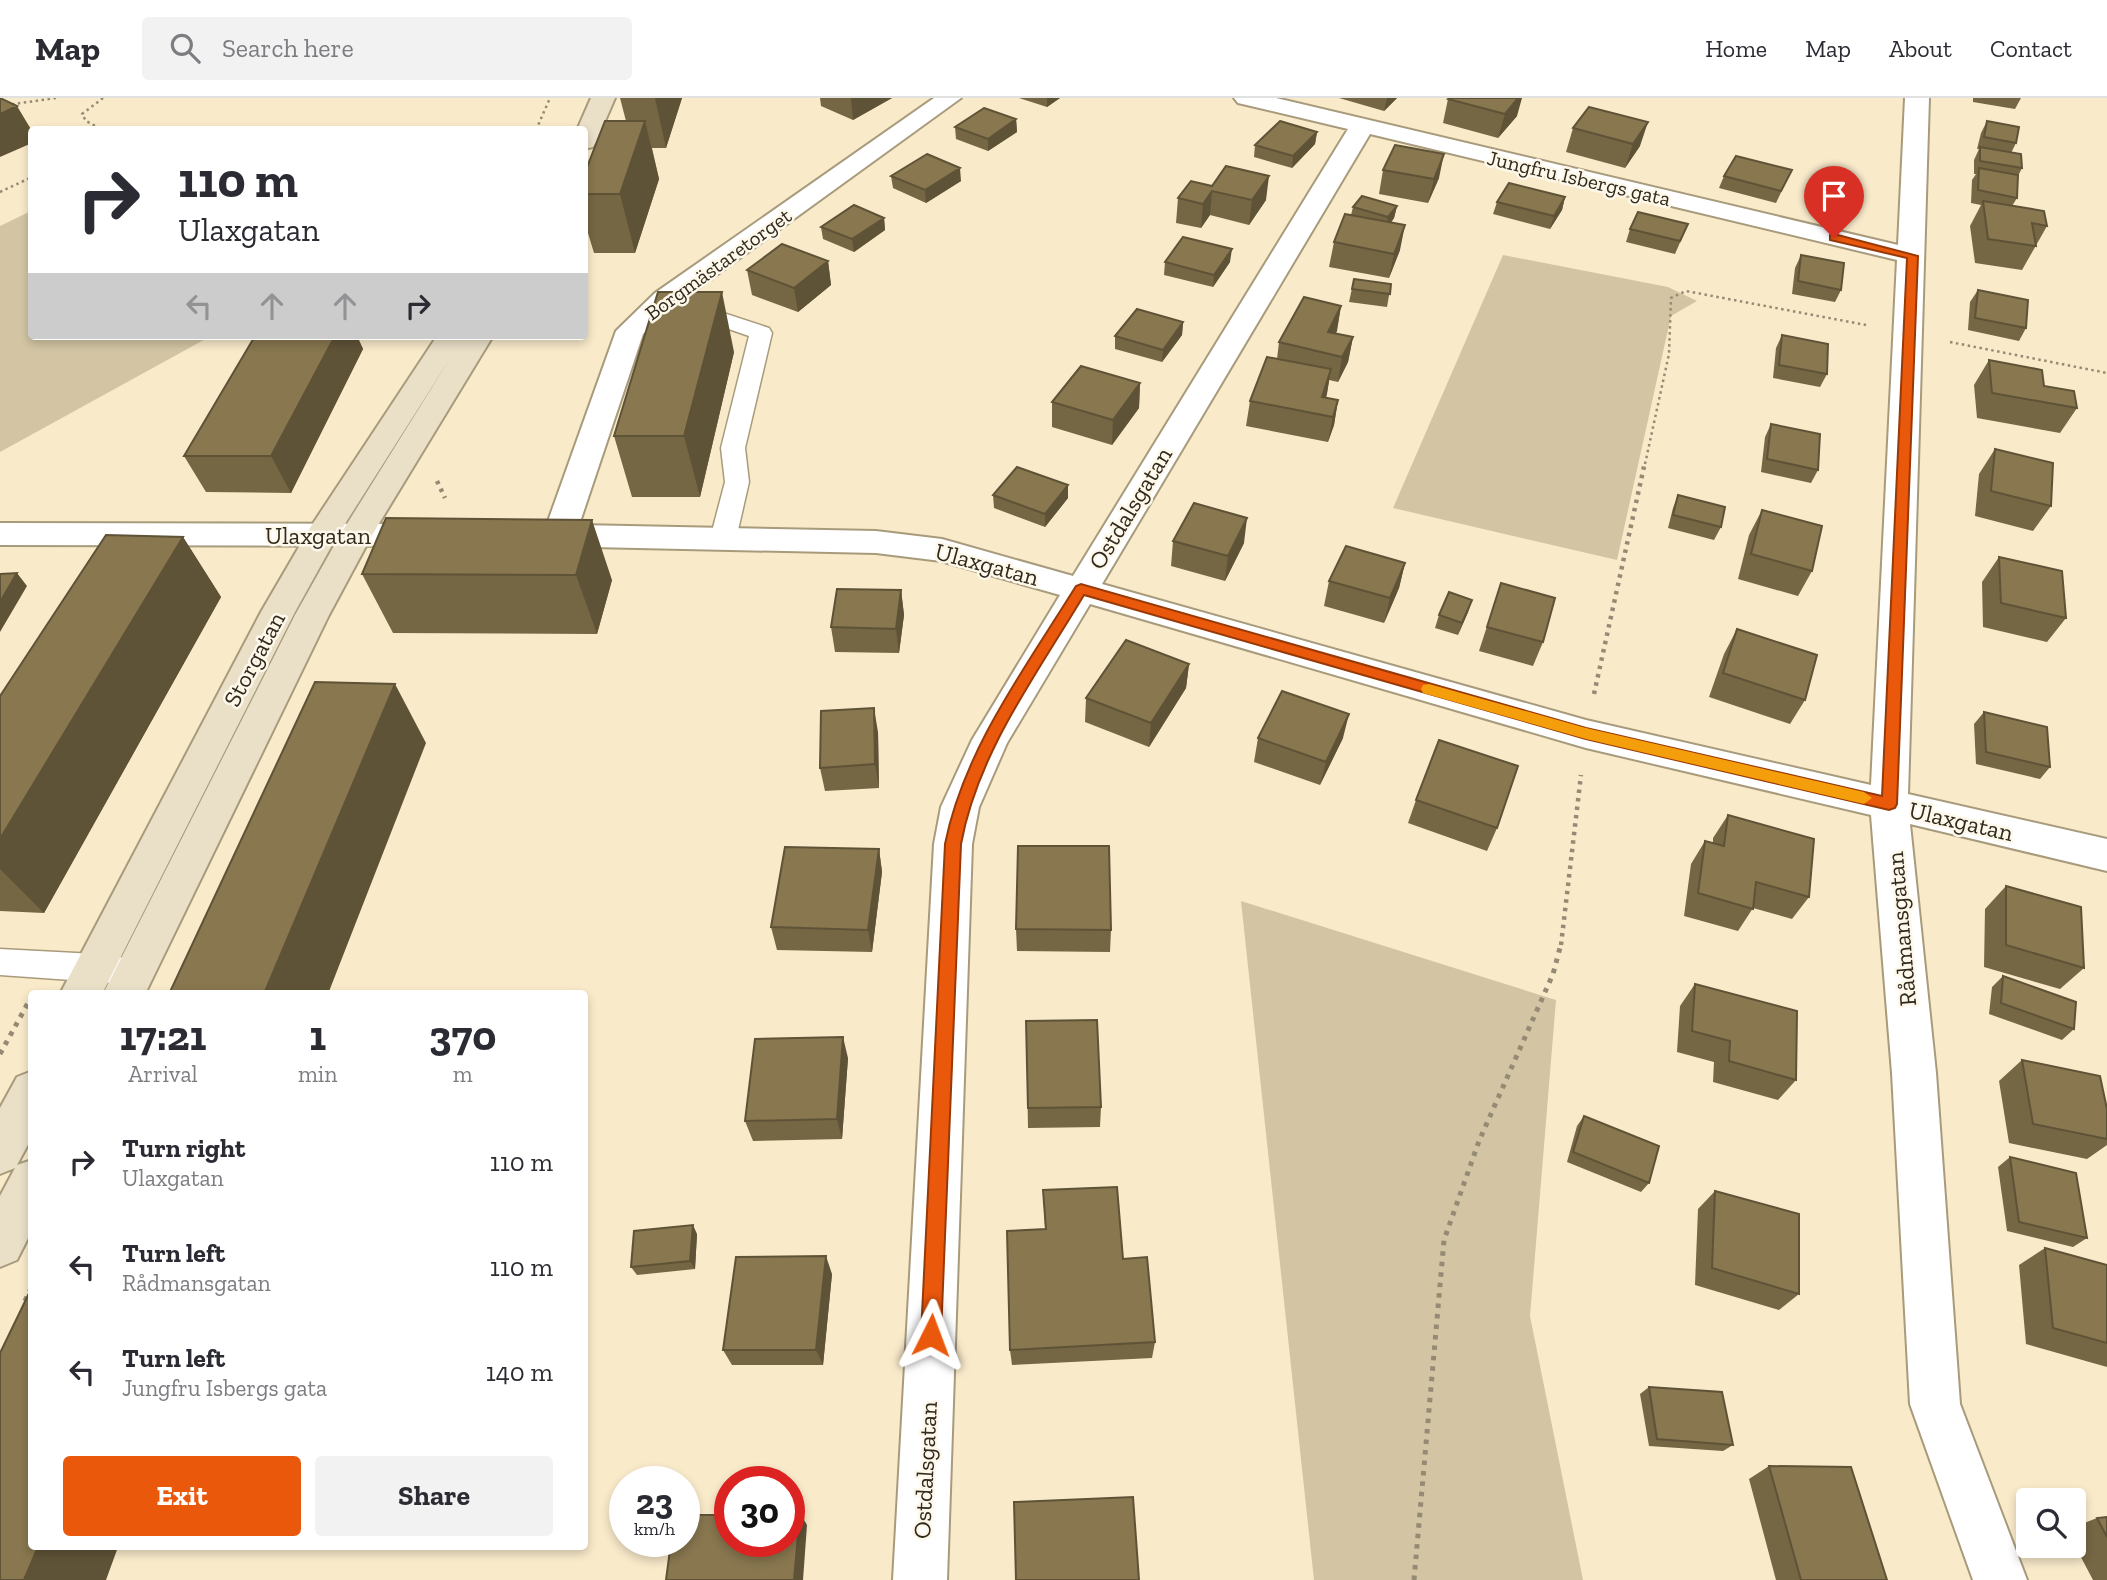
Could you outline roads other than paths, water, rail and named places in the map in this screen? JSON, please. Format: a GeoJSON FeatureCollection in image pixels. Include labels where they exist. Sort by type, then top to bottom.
{"type":"FeatureCollection","features":[{"type":"Feature","properties":{"kind":"main road"},"geometry":{"type":"LineString","coordinates":[[569,120],[579,98]]}},
{"type":"Feature","properties":{"kind":"main road"},"geometry":{"type":"LineString","coordinates":[[588,133],[603,98]]}},
{"type":"Feature","properties":{"kind":"main road","name":"Storgatan"},"geometry":{"type":"LineString","coordinates":[[87,981],[278,612],[321,536],[448,340]]}},
{"type":"Feature","properties":{"kind":"main road","name":"Storgatan"},"geometry":{"type":"LineString","coordinates":[[130,982],[312,615],[356,535],[477,340]]}},
{"type":"Feature","properties":{"kind":"main road"},"geometry":{"type":"LineString","coordinates":[[0,1153],[28,1099]]}},
{"type":"Feature","properties":{"kind":"main road"},"geometry":{"type":"LineString","coordinates":[[0,1244],[28,1189]]}},
{"type":"Feature","properties":{"kind":"street","name":"Borgmästaretorget"},"geometry":{"type":"LineString","coordinates":[[559,535],[630,331],[665,299],[949,98]]}},
{"type":"Feature","properties":{"kind":"street","name":"Jungfru Isbergs gata"},"geometry":{"type":"LineString","coordinates":[[1246,98],[1912,256]]}},
{"type":"Feature","properties":{"kind":"street","name":"Rådmansgatan"},"geometry":{"type":"LineString","coordinates":[[1917,98],[1889,804],[1914,1073],[1935,1404],[2000,1580]]}},
{"type":"Feature","properties":{"kind":"street","name":"Ostdalsgatan"},"geometry":{"type":"LineString","coordinates":[[920,1580],[953,844],[960,807],[978,764],[1081,589],[1362,127]]}},
{"type":"Feature","properties":{"kind":"street","name":"Ulaxgatan"},"geometry":{"type":"LineString","coordinates":[[0,534],[467,535]]}},
{"type":"Feature","properties":{"kind":"street","name":"Ulaxgatan"},"geometry":{"type":"LineString","coordinates":[[519,535],[910,544],[942,550],[1586,734],[2107,855]]}},
{"type":"Feature","properties":{"kind":"lane"},"geometry":{"type":"LineString","coordinates":[[665,299],[761,333],[733,448],[737,482],[723,539]]}},
{"type":"Feature","properties":{"kind":"lane"},"geometry":{"type":"LineString","coordinates":[[0,962],[87,981],[130,982]]}}]}
